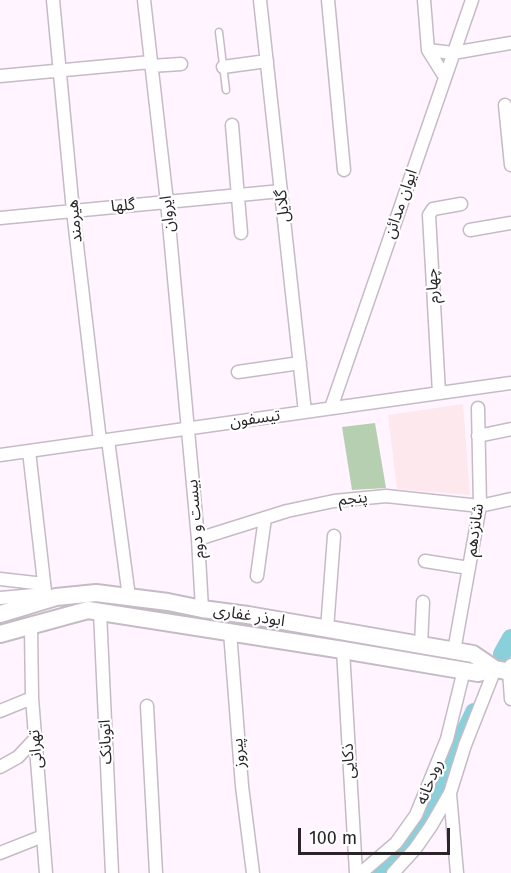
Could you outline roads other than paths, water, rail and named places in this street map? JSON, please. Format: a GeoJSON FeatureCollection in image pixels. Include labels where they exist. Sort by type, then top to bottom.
{"type":"FeatureCollection","features":[{"type":"Feature","properties":{"kind":"main road","name":"ابوذر غفاری"},"geometry":{"type":"LineString","coordinates":[[0,614],[29,606],[45,593],[69,595],[96,593],[168,602],[473,654],[506,669]]}},
{"type":"Feature","properties":{"kind":"main road"},"geometry":{"type":"LineString","coordinates":[[29,606],[31,626]]}},
{"type":"Feature","properties":{"kind":"main road","name":"ابوذر غفاری"},"geometry":{"type":"LineString","coordinates":[[0,634],[88,610],[478,673],[506,669]]}},
{"type":"Feature","properties":{"kind":"street","name":"هیرمند"},"geometry":{"type":"LineString","coordinates":[[53,0],[73,211],[104,440],[129,597]]}},
{"type":"Feature","properties":{"kind":"street","name":"ایروان"},"geometry":{"type":"LineString","coordinates":[[144,0],[167,202],[188,428]]}},
{"type":"Feature","properties":{"kind":"street","name":"گلایل"},"geometry":{"type":"LineString","coordinates":[[260,0],[305,412]]}},
{"type":"Feature","properties":{"kind":"street"},"geometry":{"type":"LineString","coordinates":[[328,0],[344,170]]}},
{"type":"Feature","properties":{"kind":"street"},"geometry":{"type":"LineString","coordinates":[[424,0],[428,50],[445,77]]}},
{"type":"Feature","properties":{"kind":"street","name":"ایوان مدائن"},"geometry":{"type":"LineString","coordinates":[[331,408],[472,0]]}},
{"type":"Feature","properties":{"kind":"street"},"geometry":{"type":"LineString","coordinates":[[428,50],[453,54],[511,43]]}},
{"type":"Feature","properties":{"kind":"street"},"geometry":{"type":"LineString","coordinates":[[223,67],[267,61]]}},
{"type":"Feature","properties":{"kind":"street"},"geometry":{"type":"LineString","coordinates":[[0,76],[151,64],[181,64]]}},
{"type":"Feature","properties":{"kind":"street"},"geometry":{"type":"LineString","coordinates":[[505,105],[511,165]]}},
{"type":"Feature","properties":{"kind":"street"},"geometry":{"type":"LineString","coordinates":[[232,125],[241,233]]}},
{"type":"Feature","properties":{"kind":"street","name":"گلها"},"geometry":{"type":"LineString","coordinates":[[0,218],[281,191]]}},
{"type":"Feature","properties":{"kind":"street","name":"چهارم"},"geometry":{"type":"LineString","coordinates":[[440,393],[429,214],[433,209],[461,204]]}},
{"type":"Feature","properties":{"kind":"street"},"geometry":{"type":"LineString","coordinates":[[470,230],[511,223]]}},
{"type":"Feature","properties":{"kind":"street"},"geometry":{"type":"LineString","coordinates":[[237,372],[300,363]]}},
{"type":"Feature","properties":{"kind":"street","name":"تیسفون"},"geometry":{"type":"LineString","coordinates":[[0,454],[511,383]]}},
{"type":"Feature","properties":{"kind":"street","name":"شانزدهم"},"geometry":{"type":"LineString","coordinates":[[454,651],[480,506],[478,408]]}},
{"type":"Feature","properties":{"kind":"street","name":"بیست و دوم"},"geometry":{"type":"LineString","coordinates":[[188,428],[202,609]]}},
{"type":"Feature","properties":{"kind":"street"},"geometry":{"type":"LineString","coordinates":[[478,436],[511,429]]}},
{"type":"Feature","properties":{"kind":"street"},"geometry":{"type":"LineString","coordinates":[[29,451],[45,593]]}},
{"type":"Feature","properties":{"kind":"street","name":"پنجم"},"geometry":{"type":"LineString","coordinates":[[198,539],[287,511],[334,501],[386,496],[480,506],[511,499]]}},
{"type":"Feature","properties":{"kind":"street"},"geometry":{"type":"LineString","coordinates":[[258,576],[265,518]]}},
{"type":"Feature","properties":{"kind":"street"},"geometry":{"type":"LineString","coordinates":[[327,629],[334,536]]}},
{"type":"Feature","properties":{"kind":"street"},"geometry":{"type":"LineString","coordinates":[[425,561],[469,568]]}},
{"type":"Feature","properties":{"kind":"street"},"geometry":{"type":"LineString","coordinates":[[0,579],[45,593]]}},
{"type":"Feature","properties":{"kind":"street"},"geometry":{"type":"LineString","coordinates":[[0,598],[45,593]]}},
{"type":"Feature","properties":{"kind":"street"},"geometry":{"type":"LineString","coordinates":[[421,645],[423,602]]}},
{"type":"Feature","properties":{"kind":"street","name":"اتوبانک"},"geometry":{"type":"LineString","coordinates":[[100,612],[112,873]]}},
{"type":"Feature","properties":{"kind":"street","name":"تهرانی"},"geometry":{"type":"LineString","coordinates":[[31,626],[32,698],[46,873]]}},
{"type":"Feature","properties":{"kind":"street","name":"پیروز"},"geometry":{"type":"LineString","coordinates":[[230,632],[242,786],[253,873]]}},
{"type":"Feature","properties":{"kind":"street","name":"ذکایی"},"geometry":{"type":"LineString","coordinates":[[343,650],[356,873]]}},
{"type":"Feature","properties":{"kind":"street"},"geometry":{"type":"LineString","coordinates":[[506,669],[511,699]]}},
{"type":"Feature","properties":{"kind":"street","name":"رودخانه"},"geometry":{"type":"LineString","coordinates":[[393,873],[426,834],[450,793],[465,745],[506,669]]}},
{"type":"Feature","properties":{"kind":"street","name":"رودخانه"},"geometry":{"type":"LineString","coordinates":[[361,873],[396,843],[416,815],[447,739],[464,670]]}},
{"type":"Feature","properties":{"kind":"street"},"geometry":{"type":"LineString","coordinates":[[0,711],[32,698]]}},
{"type":"Feature","properties":{"kind":"street"},"geometry":{"type":"LineString","coordinates":[[147,705],[156,873]]}},
{"type":"Feature","properties":{"kind":"street"},"geometry":{"type":"LineString","coordinates":[[0,767],[18,757],[35,739]]}},
{"type":"Feature","properties":{"kind":"street"},"geometry":{"type":"LineString","coordinates":[[450,793],[457,873]]}},
{"type":"Feature","properties":{"kind":"street"},"geometry":{"type":"LineString","coordinates":[[0,853],[43,836]]}},
{"type":"Feature","properties":{"kind":"lane"},"geometry":{"type":"LineString","coordinates":[[219,32],[226,90]]}},
{"type":"Feature","properties":{"kind":"waterway"},"geometry":{"type":"LineString","coordinates":[[502,654],[511,638]]}},
{"type":"Feature","properties":{"kind":"waterway"},"geometry":{"type":"LineString","coordinates":[[378,873],[415,836],[474,712]]}}]}
